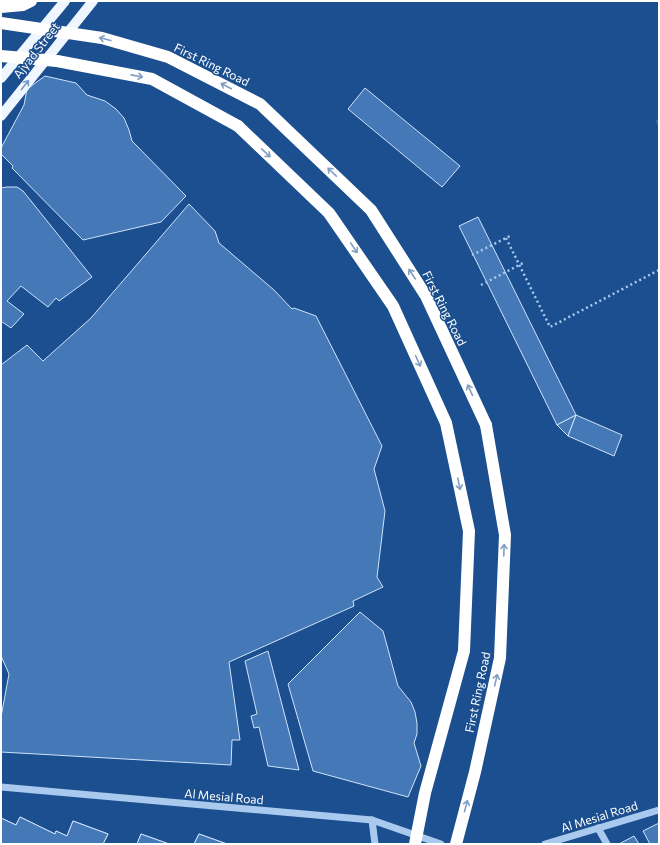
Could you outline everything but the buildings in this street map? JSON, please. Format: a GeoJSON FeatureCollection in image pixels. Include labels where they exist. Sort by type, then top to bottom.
{"type":"FeatureCollection","features":[{"type":"Feature","properties":{"kind":"highway"},"geometry":{"type":"LineString","coordinates":[[1,7],[23,5],[31,1]]}},
{"type":"Feature","properties":{"kind":"highway","name":"First Ring Road"},"geometry":{"type":"LineString","coordinates":[[1,23],[102,38],[168,57],[260,104],[371,210],[426,296],[486,425],[505,535],[500,658],[475,772],[456,844]]}},
{"type":"Feature","properties":{"kind":"highway","name":"First Ring Road"},"geometry":{"type":"LineString","coordinates":[[1,56],[57,61],[152,79],[238,126],[329,213],[393,306],[446,422],[469,531],[464,650],[425,793],[415,844]]}},
{"type":"Feature","properties":{"kind":"main road","name":"Ajyad Street"},"geometry":{"type":"LineString","coordinates":[[1,78],[66,1]]}},
{"type":"Feature","properties":{"kind":"main road","name":"Ajyad Street"},"geometry":{"type":"LineString","coordinates":[[1,116],[93,1]]}},
{"type":"Feature","properties":{"kind":"street","name":"Al Mesial Road"},"geometry":{"type":"LineString","coordinates":[[1,787],[372,820],[441,844]]}},
{"type":"Feature","properties":{"kind":"street","name":"Al Mesial Road"},"geometry":{"type":"LineString","coordinates":[[545,844],[659,810]]}},
{"type":"Feature","properties":{"kind":"street"},"geometry":{"type":"LineString","coordinates":[[372,820],[375,844]]}},
{"type":"Feature","properties":{"kind":"street"},"geometry":{"type":"LineString","coordinates":[[598,828],[607,844]]}},
{"type":"Feature","properties":{"kind":"path"},"geometry":{"type":"LineString","coordinates":[[472,255],[510,236]]}},
{"type":"Feature","properties":{"kind":"path"},"geometry":{"type":"LineString","coordinates":[[506,238],[550,327],[659,270]]}},
{"type":"Feature","properties":{"kind":"path"},"geometry":{"type":"LineString","coordinates":[[481,285],[523,264]]}}]}
